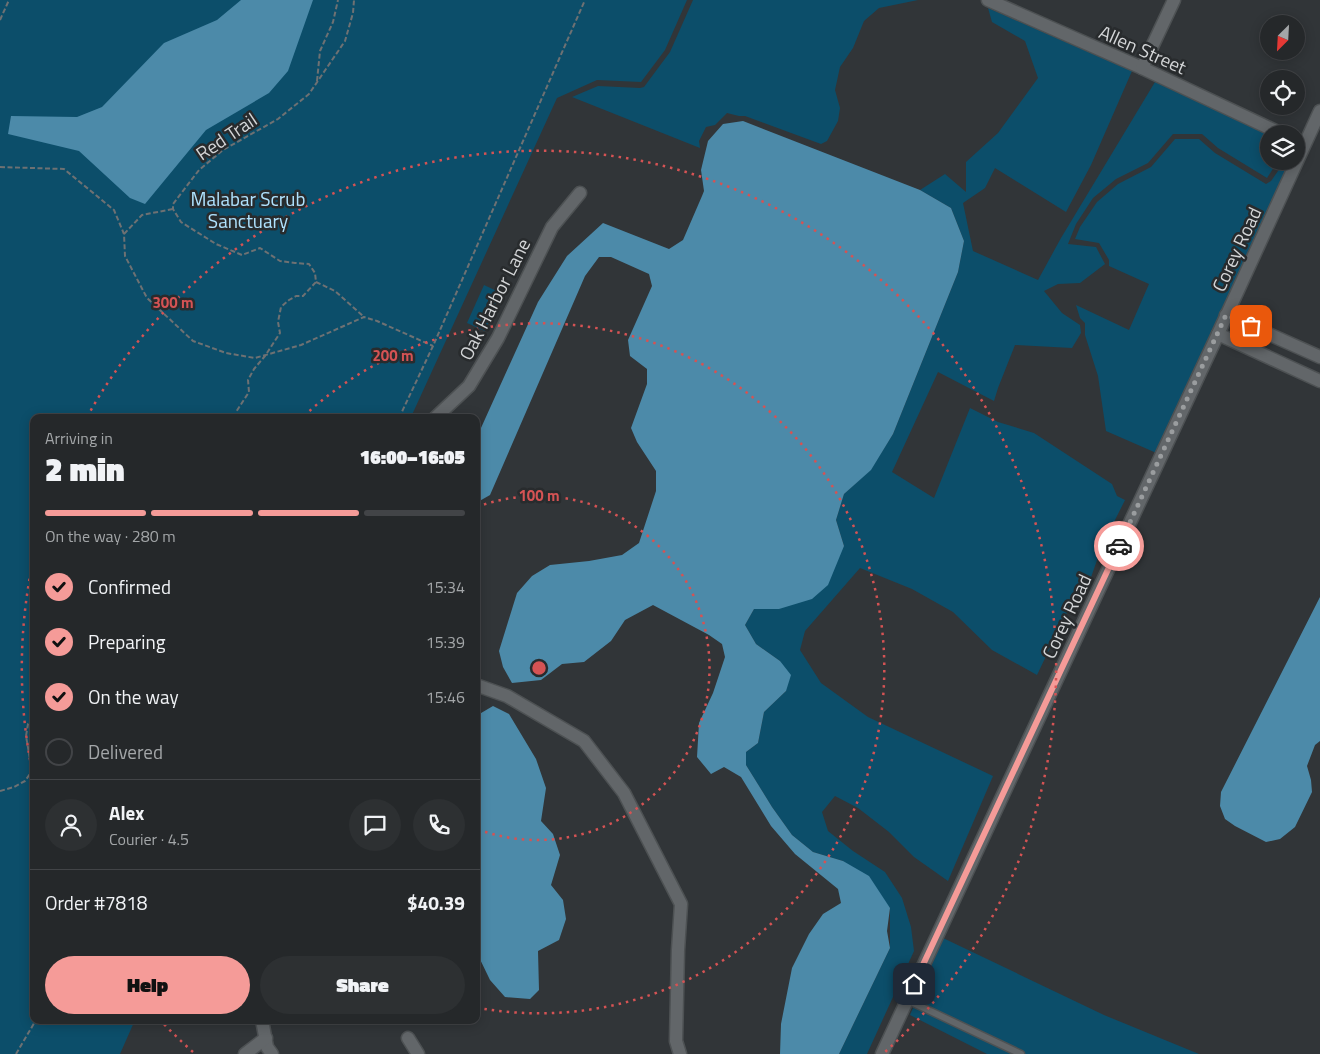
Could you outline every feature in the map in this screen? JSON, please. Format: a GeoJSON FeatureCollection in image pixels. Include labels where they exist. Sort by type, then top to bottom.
{"type":"FeatureCollection","features":[{"type":"Feature","properties":{"kind":"street","name":"Allen Street"},"geometry":{"type":"LineString","coordinates":[[988,0],[1142,68],[1263,125]]}},
{"type":"Feature","properties":{"kind":"street"},"geometry":{"type":"LineString","coordinates":[[1142,68],[1174,0]]}},
{"type":"Feature","properties":{"kind":"street","name":"Corey Road"},"geometry":{"type":"LineString","coordinates":[[1305,136],[1320,112]]}},
{"type":"Feature","properties":{"kind":"street","name":"Corey Road"},"geometry":{"type":"LineString","coordinates":[[882,1054],[1218,334],[1289,170]]}},
{"type":"Feature","properties":{"kind":"street","name":"Oak Harbor Lane"},"geometry":{"type":"LineString","coordinates":[[439,414],[469,386],[498,338],[552,227],[580,193]]}},
{"type":"Feature","properties":{"kind":"street"},"geometry":{"type":"LineString","coordinates":[[1226,315],[1320,357]]}},
{"type":"Feature","properties":{"kind":"street"},"geometry":{"type":"LineString","coordinates":[[1218,334],[1320,381]]}},
{"type":"Feature","properties":{"kind":"street"},"geometry":{"type":"LineString","coordinates":[[1291,368],[1299,348]]}},
{"type":"Feature","properties":{"kind":"street"},"geometry":{"type":"LineString","coordinates":[[480,686],[507,696],[584,741],[624,793],[682,904],[678,950],[676,1042],[680,1054]]}},
{"type":"Feature","properties":{"kind":"street"},"geometry":{"type":"LineString","coordinates":[[263,1024],[267,1047],[272,1054]]}},
{"type":"Feature","properties":{"kind":"street"},"geometry":{"type":"LineString","coordinates":[[245,1054],[266,1038]]}},
{"type":"Feature","properties":{"kind":"street"},"geometry":{"type":"LineString","coordinates":[[408,1038],[418,1054]]}},
{"type":"Feature","properties":{"kind":"lane"},"geometry":{"type":"LineString","coordinates":[[906,1000],[1020,1054]]}},
{"type":"Feature","properties":{"kind":"path"},"geometry":{"type":"LineString","coordinates":[[0,20],[9,0]]}},
{"type":"Feature","properties":{"kind":"path"},"geometry":{"type":"LineString","coordinates":[[316,83],[320,51],[332,22],[338,0]]}},
{"type":"Feature","properties":{"kind":"path","name":"Red Trail"},"geometry":{"type":"LineString","coordinates":[[173,210],[173,204],[199,170],[223,150],[278,118],[309,94],[345,41],[353,12],[354,0]]}},
{"type":"Feature","properties":{"kind":"path"},"geometry":{"type":"LineString","coordinates":[[401,414],[433,346],[585,0]]}},
{"type":"Feature","properties":{"kind":"path"},"geometry":{"type":"LineString","coordinates":[[0,167],[64,169],[114,210],[124,234],[125,256],[147,298],[193,341],[226,354],[255,358],[301,345],[364,317]]}},
{"type":"Feature","properties":{"kind":"path"},"geometry":{"type":"LineString","coordinates":[[124,234],[142,215],[173,210],[181,222],[216,244],[242,255],[260,248],[280,261],[308,264],[315,273],[316,282],[303,296],[296,296],[282,307],[278,322],[280,333],[248,380],[249,392],[236,414]]}},
{"type":"Feature","properties":{"kind":"path"},"geometry":{"type":"LineString","coordinates":[[316,282],[335,291],[364,317],[433,346]]}},
{"type":"Feature","properties":{"kind":"path"},"geometry":{"type":"LineString","coordinates":[[30,722],[26,736],[30,759]]}},
{"type":"Feature","properties":{"kind":"path"},"geometry":{"type":"LineString","coordinates":[[0,791],[25,782],[30,774]]}},
{"type":"Feature","properties":{"kind":"path"},"geometry":{"type":"LineString","coordinates":[[16,1054],[34,1024]]}},
{"type":"Feature","properties":{"kind":"green space","name":"Malabar Scrub Sanctuary"},"geometry":{"type":"Polygon","coordinates":[[[0,0],[687,0],[665,50],[641,82],[597,80],[557,98],[412,414],[30,414],[30,1024],[133,1024],[120,1054],[0,1054],[0,0]]]}},
{"type":"Feature","properties":{"kind":"green space"},"geometry":{"type":"Polygon","coordinates":[[[693,0],[918,0],[879,8],[864,21],[853,48],[840,67],[835,90],[840,108],[838,121],[827,141],[821,144],[745,116],[727,113],[715,125],[706,127],[699,141],[700,148],[572,97],[598,86],[644,87],[670,52],[693,0]]]}},
{"type":"Feature","properties":{"kind":"green space"},"geometry":{"type":"Polygon","coordinates":[[[988,8],[1132,71],[1091,165],[1066,212],[995,168],[985,188],[963,203],[973,251],[1038,280],[1061,238],[1155,82],[1260,130],[1260,170],[1272,170],[1267,178],[1218,148],[1202,134],[1173,134],[1148,163],[1116,179],[1093,198],[1076,224],[1068,244],[1096,247],[1105,264],[1080,283],[1058,284],[1044,291],[1062,313],[1080,325],[1081,333],[1072,348],[1015,345],[994,401],[938,372],[892,472],[934,498],[970,408],[998,422],[1034,433],[1112,484],[1117,496],[1125,500],[1102,546],[1089,583],[1072,602],[1037,675],[992,650],[953,612],[912,589],[860,568],[805,631],[800,650],[821,683],[868,717],[993,776],[948,881],[914,857],[889,832],[858,808],[835,796],[822,812],[828,831],[853,851],[885,872],[902,898],[911,927],[914,951],[867,1054],[839,1054],[890,948],[890,908],[843,861],[813,852],[792,835],[746,765],[746,752],[758,743],[764,712],[786,691],[780,661],[756,644],[745,625],[754,609],[779,609],[844,546],[836,520],[844,494],[871,469],[893,434],[958,272],[964,241],[951,208],[920,190],[945,174],[966,192],[966,162],[998,133],[1038,78],[1025,41],[992,22],[988,8]]]}},
{"type":"Feature","properties":{"kind":"green space"},"geometry":{"type":"Polygon","coordinates":[[[1175,139],[1199,139],[1215,153],[1266,184],[1271,181],[1279,170],[1290,170],[1161,455],[1106,431],[1098,376],[1085,335],[1085,323],[1080,318],[1076,305],[1129,330],[1149,284],[1109,266],[1109,260],[1099,243],[1075,239],[1080,227],[1097,202],[1118,184],[1151,167],[1175,139]]]}},
{"type":"Feature","properties":{"kind":"green space"},"geometry":{"type":"Polygon","coordinates":[[[484,285],[501,293],[485,331],[467,323],[484,285]]]}},
{"type":"Feature","properties":{"kind":"green space"},"geometry":{"type":"Polygon","coordinates":[[[943,938],[1104,1015],[1199,1054],[987,1054],[910,1015],[943,938]]]}},
{"type":"Feature","properties":{"kind":"shaded area"},"geometry":{"type":"Polygon","coordinates":[[[241,0],[313,0],[288,71],[269,93],[206,130],[145,204],[130,198],[79,151],[8,134],[11,116],[77,117],[102,107],[164,43],[217,20],[241,0]]]}},
{"type":"Feature","properties":{"kind":"shaded area"},"geometry":{"type":"Polygon","coordinates":[[[743,121],[920,190],[951,208],[964,241],[958,272],[893,434],[871,470],[844,494],[836,520],[844,546],[828,585],[812,599],[779,609],[754,609],[745,625],[756,644],[780,661],[791,675],[786,691],[764,712],[758,743],[746,752],[746,765],[792,835],[813,852],[843,861],[869,876],[890,908],[887,931],[890,948],[839,1054],[780,1054],[781,1024],[792,968],[809,934],[823,914],[841,903],[838,889],[795,854],[771,826],[741,777],[724,767],[711,774],[697,757],[699,723],[713,693],[725,657],[722,644],[653,605],[625,620],[611,641],[584,662],[562,664],[541,680],[512,683],[503,667],[499,651],[517,593],[532,576],[550,565],[622,555],[639,543],[656,491],[656,471],[637,442],[631,428],[647,384],[647,369],[630,356],[628,340],[652,286],[649,274],[611,257],[599,257],[585,276],[490,495],[480,501],[480,430],[538,302],[567,256],[603,223],[669,249],[683,240],[704,191],[701,170],[708,141],[723,124],[743,121]]]}},
{"type":"Feature","properties":{"kind":"shaded area"},"geometry":{"type":"Polygon","coordinates":[[[1320,597],[1320,741],[1315,745],[1307,766],[1312,792],[1295,827],[1280,839],[1266,842],[1225,819],[1220,806],[1221,792],[1320,597]]]}},
{"type":"Feature","properties":{"kind":"shaded area"},"geometry":{"type":"Polygon","coordinates":[[[493,706],[509,714],[536,759],[546,788],[541,821],[553,834],[560,855],[551,885],[563,900],[566,919],[559,940],[538,951],[539,990],[530,999],[505,997],[490,980],[480,959],[480,714],[493,706]]]}},
{"type":"Feature","properties":{"kind":"way so far"},"geometry":{"type":"LineString","coordinates":[[1119,546],[1226,315],[1251,326]]}},
{"type":"Feature","properties":{"kind":"route"},"geometry":{"type":"LineString","coordinates":[[914,984],[1119,546]]}}]}
